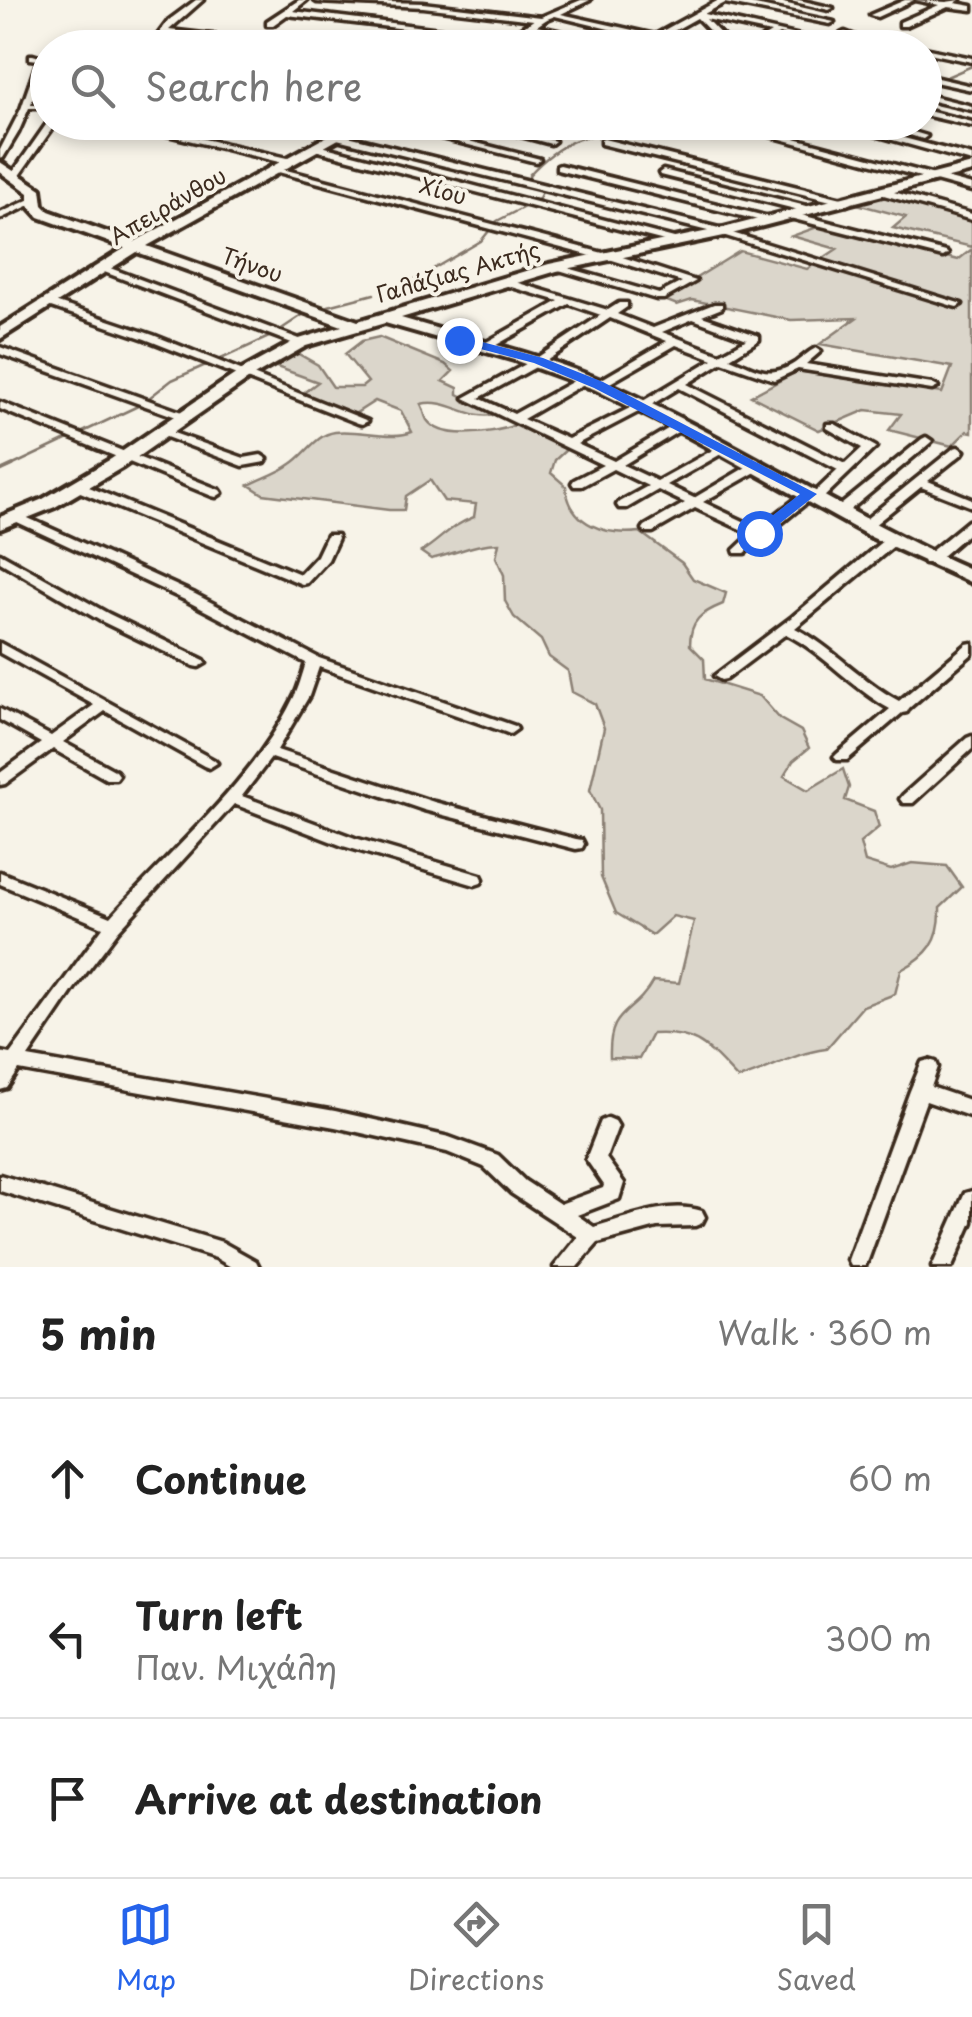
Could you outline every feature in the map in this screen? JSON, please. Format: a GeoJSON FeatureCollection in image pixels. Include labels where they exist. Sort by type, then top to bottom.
{"type":"FeatureCollection","features":[{"type":"Feature","properties":{"kind":"street"},"geometry":{"type":"LineString","coordinates":[[165,30],[200,0]]}},
{"type":"Feature","properties":{"kind":"street"},"geometry":{"type":"LineString","coordinates":[[270,23],[304,0]]}},
{"type":"Feature","properties":{"kind":"street"},"geometry":{"type":"LineString","coordinates":[[317,0],[423,5],[608,30]]}},
{"type":"Feature","properties":{"kind":"street"},"geometry":{"type":"LineString","coordinates":[[526,30],[587,0]]}},
{"type":"Feature","properties":{"kind":"street"},"geometry":{"type":"LineString","coordinates":[[677,30],[723,0],[830,22]]}},
{"type":"Feature","properties":{"kind":"street"},"geometry":{"type":"LineString","coordinates":[[789,0],[829,8]]}},
{"type":"Feature","properties":{"kind":"street"},"geometry":{"type":"LineString","coordinates":[[874,15],[914,0],[953,2],[972,8]]}},
{"type":"Feature","properties":{"kind":"street"},"geometry":{"type":"LineString","coordinates":[[903,24],[953,2]]}},
{"type":"Feature","properties":{"kind":"street"},"geometry":{"type":"LineString","coordinates":[[707,10],[718,19]]}},
{"type":"Feature","properties":{"kind":"street"},"geometry":{"type":"LineString","coordinates":[[284,12],[424,30]]}},
{"type":"Feature","properties":{"kind":"street"},"geometry":{"type":"LineString","coordinates":[[698,19],[718,19],[768,30]]}},
{"type":"Feature","properties":{"kind":"street"},"geometry":{"type":"LineString","coordinates":[[698,19],[709,30]]}},
{"type":"Feature","properties":{"kind":"street"},"geometry":{"type":"LineString","coordinates":[[542,20],[569,30]]}},
{"type":"Feature","properties":{"kind":"street"},"geometry":{"type":"LineString","coordinates":[[730,22],[734,30]]}},
{"type":"Feature","properties":{"kind":"street"},"geometry":{"type":"LineString","coordinates":[[782,30],[795,23]]}},
{"type":"Feature","properties":{"kind":"street"},"geometry":{"type":"LineString","coordinates":[[942,54],[972,60]]}},
{"type":"Feature","properties":{"kind":"street"},"geometry":{"type":"LineString","coordinates":[[942,81],[972,88]]}},
{"type":"Feature","properties":{"kind":"street"},"geometry":{"type":"LineString","coordinates":[[0,156],[30,94]]}},
{"type":"Feature","properties":{"kind":"street"},"geometry":{"type":"LineString","coordinates":[[942,100],[972,108]]}},
{"type":"Feature","properties":{"kind":"street"},"geometry":{"type":"LineString","coordinates":[[942,116],[972,124]]}},
{"type":"Feature","properties":{"kind":"street"},"geometry":{"type":"LineString","coordinates":[[15,176],[40,140]]}},
{"type":"Feature","properties":{"kind":"street","name":"Χίου"},"geometry":{"type":"LineString","coordinates":[[192,140],[691,281],[660,297],[554,267]]}},
{"type":"Feature","properties":{"kind":"street","name":"Απειράνθου"},"geometry":{"type":"LineString","coordinates":[[0,334],[135,247],[328,140]]}},
{"type":"Feature","properties":{"kind":"street"},"geometry":{"type":"LineString","coordinates":[[352,140],[722,233],[956,304]]}},
{"type":"Feature","properties":{"kind":"street"},"geometry":{"type":"LineString","coordinates":[[455,140],[536,159]]}},
{"type":"Feature","properties":{"kind":"street"},"geometry":{"type":"LineString","coordinates":[[790,140],[972,188]]}},
{"type":"Feature","properties":{"kind":"street"},"geometry":{"type":"LineString","coordinates":[[900,140],[972,159]]}},
{"type":"Feature","properties":{"kind":"street"},"geometry":{"type":"LineString","coordinates":[[936,140],[972,150]]}},
{"type":"Feature","properties":{"kind":"street"},"geometry":{"type":"LineString","coordinates":[[604,142],[848,202]]}},
{"type":"Feature","properties":{"kind":"street"},"geometry":{"type":"LineString","coordinates":[[314,147],[675,241]]}},
{"type":"Feature","properties":{"kind":"street","name":"Τήνου"},"geometry":{"type":"LineString","coordinates":[[0,166],[36,192],[44,214],[354,325]]}},
{"type":"Feature","properties":{"kind":"street"},"geometry":{"type":"LineString","coordinates":[[560,168],[770,220]]}},
{"type":"Feature","properties":{"kind":"street","name":"Γαλάζιας Ακτής"},"geometry":{"type":"LineString","coordinates":[[0,524],[19,518],[126,457],[246,374],[302,342],[554,267],[722,233],[972,168]]}},
{"type":"Feature","properties":{"kind":"street"},"geometry":{"type":"LineString","coordinates":[[663,173],[811,210]]}},
{"type":"Feature","properties":{"kind":"street"},"geometry":{"type":"LineString","coordinates":[[882,192],[972,217]]}},
{"type":"Feature","properties":{"kind":"street"},"geometry":{"type":"LineString","coordinates":[[0,216],[36,200]]}},
{"type":"Feature","properties":{"kind":"street"},"geometry":{"type":"LineString","coordinates":[[793,216],[944,254]]}},
{"type":"Feature","properties":{"kind":"street"},"geometry":{"type":"LineString","coordinates":[[102,268],[302,342]]}},
{"type":"Feature","properties":{"kind":"street"},"geometry":{"type":"LineString","coordinates":[[505,282],[611,315],[774,377],[816,351]]}},
{"type":"Feature","properties":{"kind":"street"},"geometry":{"type":"LineString","coordinates":[[486,346],[568,300]]}},
{"type":"Feature","properties":{"kind":"street"},"geometry":{"type":"LineString","coordinates":[[50,303],[362,421]]}},
{"type":"Feature","properties":{"kind":"street"},"geometry":{"type":"LineString","coordinates":[[623,305],[539,360],[470,398],[759,533]]}},
{"type":"Feature","properties":{"kind":"street"},"geometry":{"type":"LineString","coordinates":[[652,332],[718,306]]}},
{"type":"Feature","properties":{"kind":"street"},"geometry":{"type":"LineString","coordinates":[[569,443],[642,406],[756,336],[692,316]]}},
{"type":"Feature","properties":{"kind":"street"},"geometry":{"type":"LineString","coordinates":[[383,317],[539,360],[592,382],[758,466],[890,542],[972,577]]}},
{"type":"Feature","properties":{"kind":"street"},"geometry":{"type":"LineString","coordinates":[[516,418],[675,341]]}},
{"type":"Feature","properties":{"kind":"street"},"geometry":{"type":"LineString","coordinates":[[0,350],[186,418]]}},
{"type":"Feature","properties":{"kind":"street"},"geometry":{"type":"LineString","coordinates":[[797,366],[932,388]]}},
{"type":"Feature","properties":{"kind":"street"},"geometry":{"type":"LineString","coordinates":[[679,384],[847,470]]}},
{"type":"Feature","properties":{"kind":"street"},"geometry":{"type":"LineString","coordinates":[[0,405],[216,492]]}},
{"type":"Feature","properties":{"kind":"street"},"geometry":{"type":"LineString","coordinates":[[578,483],[680,426]]}},
{"type":"Feature","properties":{"kind":"street"},"geometry":{"type":"LineString","coordinates":[[740,550],[847,470],[870,444],[831,426]]}},
{"type":"Feature","properties":{"kind":"street"},"geometry":{"type":"LineString","coordinates":[[165,433],[243,462],[260,459]]}},
{"type":"Feature","properties":{"kind":"street"},"geometry":{"type":"LineString","coordinates":[[840,512],[926,442]]}},
{"type":"Feature","properties":{"kind":"street"},"geometry":{"type":"LineString","coordinates":[[623,505],[724,448]]}},
{"type":"Feature","properties":{"kind":"street"},"geometry":{"type":"LineString","coordinates":[[864,527],[958,450]]}},
{"type":"Feature","properties":{"kind":"street"},"geometry":{"type":"LineString","coordinates":[[649,529],[758,466]]}},
{"type":"Feature","properties":{"kind":"street"},"geometry":{"type":"LineString","coordinates":[[920,482],[972,503]]}},
{"type":"Feature","properties":{"kind":"street"},"geometry":{"type":"LineString","coordinates":[[77,486],[302,580],[323,557],[332,538]]}},
{"type":"Feature","properties":{"kind":"street"},"geometry":{"type":"LineString","coordinates":[[19,518],[190,597],[314,661],[510,729]]}},
{"type":"Feature","properties":{"kind":"street"},"geometry":{"type":"LineString","coordinates":[[930,560],[972,524]]}},
{"type":"Feature","properties":{"kind":"street"},"geometry":{"type":"LineString","coordinates":[[721,676],[786,629],[890,542]]}},
{"type":"Feature","properties":{"kind":"street"},"geometry":{"type":"LineString","coordinates":[[0,557],[200,664]]}},
{"type":"Feature","properties":{"kind":"street"},"geometry":{"type":"LineString","coordinates":[[786,629],[812,642],[876,695],[902,709]]}},
{"type":"Feature","properties":{"kind":"street"},"geometry":{"type":"LineString","coordinates":[[842,757],[972,646]]}},
{"type":"Feature","properties":{"kind":"street"},"geometry":{"type":"LineString","coordinates":[[0,647],[208,763]]}},
{"type":"Feature","properties":{"kind":"street"},"geometry":{"type":"LineString","coordinates":[[0,1083],[7,1061],[114,925],[268,752],[305,693],[314,661]]}},
{"type":"Feature","properties":{"kind":"street"},"geometry":{"type":"LineString","coordinates":[[0,780],[104,705]]}},
{"type":"Feature","properties":{"kind":"street"},"geometry":{"type":"LineString","coordinates":[[0,714],[111,776]]}},
{"type":"Feature","properties":{"kind":"street"},"geometry":{"type":"LineString","coordinates":[[908,799],[972,741]]}},
{"type":"Feature","properties":{"kind":"street"},"geometry":{"type":"LineString","coordinates":[[268,752],[430,806],[576,844]]}},
{"type":"Feature","properties":{"kind":"street"},"geometry":{"type":"LineString","coordinates":[[230,797],[348,842],[475,879]]}},
{"type":"Feature","properties":{"kind":"street"},"geometry":{"type":"LineString","coordinates":[[0,878],[114,925]]}},
{"type":"Feature","properties":{"kind":"street"},"geometry":{"type":"LineString","coordinates":[[7,1061],[335,1119],[448,1145],[491,1161],[592,1236]]}},
{"type":"Feature","properties":{"kind":"street"},"geometry":{"type":"LineString","coordinates":[[858,1260],[929,1067]]}},
{"type":"Feature","properties":{"kind":"street"},"geometry":{"type":"LineString","coordinates":[[919,1091],[972,1109]]}},
{"type":"Feature","properties":{"kind":"street"},"geometry":{"type":"LineString","coordinates":[[558,1214],[612,1194],[614,1183],[596,1159],[608,1126]]}},
{"type":"Feature","properties":{"kind":"street"},"geometry":{"type":"LineString","coordinates":[[0,1182],[222,1252],[250,1267]]}},
{"type":"Feature","properties":{"kind":"street"},"geometry":{"type":"LineString","coordinates":[[942,1267],[972,1199]]}},
{"type":"Feature","properties":{"kind":"street"},"geometry":{"type":"LineString","coordinates":[[564,1267],[592,1236],[656,1218],[695,1217]]}},
{"type":"Feature","properties":{"kind":"shaded area"},"geometry":{"type":"Polygon","coordinates":[[[881,195],[972,219],[972,247],[893,228],[906,217],[853,203],[881,195]]]}},
{"type":"Feature","properties":{"kind":"shaded area"},"geometry":{"type":"Polygon","coordinates":[[[820,226],[958,260],[972,249],[972,432],[967,431],[952,446],[889,430],[901,414],[866,410],[819,430],[751,396],[798,371],[942,393],[952,367],[820,344],[856,318],[791,320],[692,300],[677,305],[662,299],[740,251],[807,269],[837,249],[792,236],[820,226]]]}},
{"type":"Feature","properties":{"kind":"shaded area"},"geometry":{"type":"Polygon","coordinates":[[[379,337],[445,364],[453,371],[443,381],[458,388],[458,394],[496,414],[478,415],[441,404],[421,404],[434,427],[470,433],[516,425],[568,448],[555,460],[551,473],[566,486],[574,510],[582,519],[615,532],[640,532],[682,563],[693,579],[726,593],[723,604],[703,614],[692,629],[690,645],[704,659],[705,679],[760,696],[780,719],[801,731],[809,748],[793,761],[784,776],[808,790],[843,769],[849,787],[845,800],[874,811],[879,827],[860,843],[865,862],[891,870],[912,863],[947,866],[962,887],[940,908],[931,946],[901,970],[895,994],[863,1006],[826,1049],[738,1079],[710,1050],[681,1035],[652,1034],[639,1059],[610,1058],[617,1021],[653,981],[679,983],[694,921],[673,916],[652,935],[616,913],[601,877],[600,810],[590,790],[604,728],[595,704],[572,692],[568,671],[549,657],[541,640],[514,617],[505,601],[504,575],[496,557],[499,543],[431,559],[421,552],[474,517],[476,504],[444,501],[430,480],[406,496],[404,510],[263,494],[249,485],[297,460],[328,434],[412,432],[401,411],[375,401],[353,415],[302,394],[318,382],[271,365],[295,352],[318,365],[333,387],[362,387],[368,382],[345,354],[362,341],[379,337]]]}},
{"type":"Feature","properties":{"kind":"waterway"},"geometry":{"type":"LineString","coordinates":[[942,79],[972,66]]}},
{"type":"Feature","properties":{"kind":"waterway"},"geometry":{"type":"LineString","coordinates":[[530,182],[529,175],[547,158],[577,140]]}},
{"type":"Feature","properties":{"kind":"waterway"},"geometry":{"type":"LineString","coordinates":[[382,290],[409,283],[481,241],[497,221],[538,200],[543,190]]}},
{"type":"Feature","properties":{"kind":"waterway"},"geometry":{"type":"LineString","coordinates":[[321,308],[374,294]]}},
{"type":"Feature","properties":{"kind":"waterway"},"geometry":{"type":"LineString","coordinates":[[221,359],[271,336],[307,312]]}},
{"type":"Feature","properties":{"kind":"waterway"},"geometry":{"type":"LineString","coordinates":[[7,468],[140,405],[172,380],[208,364]]}},
{"type":"Feature","properties":{"kind":"waterway"},"geometry":{"type":"LineString","coordinates":[[0,471],[13,465]]}},
{"type":"Feature","properties":{"kind":"route"},"geometry":{"type":"LineString","coordinates":[[459,340],[539,360],[599,385],[810,494],[759,533]]}}]}
